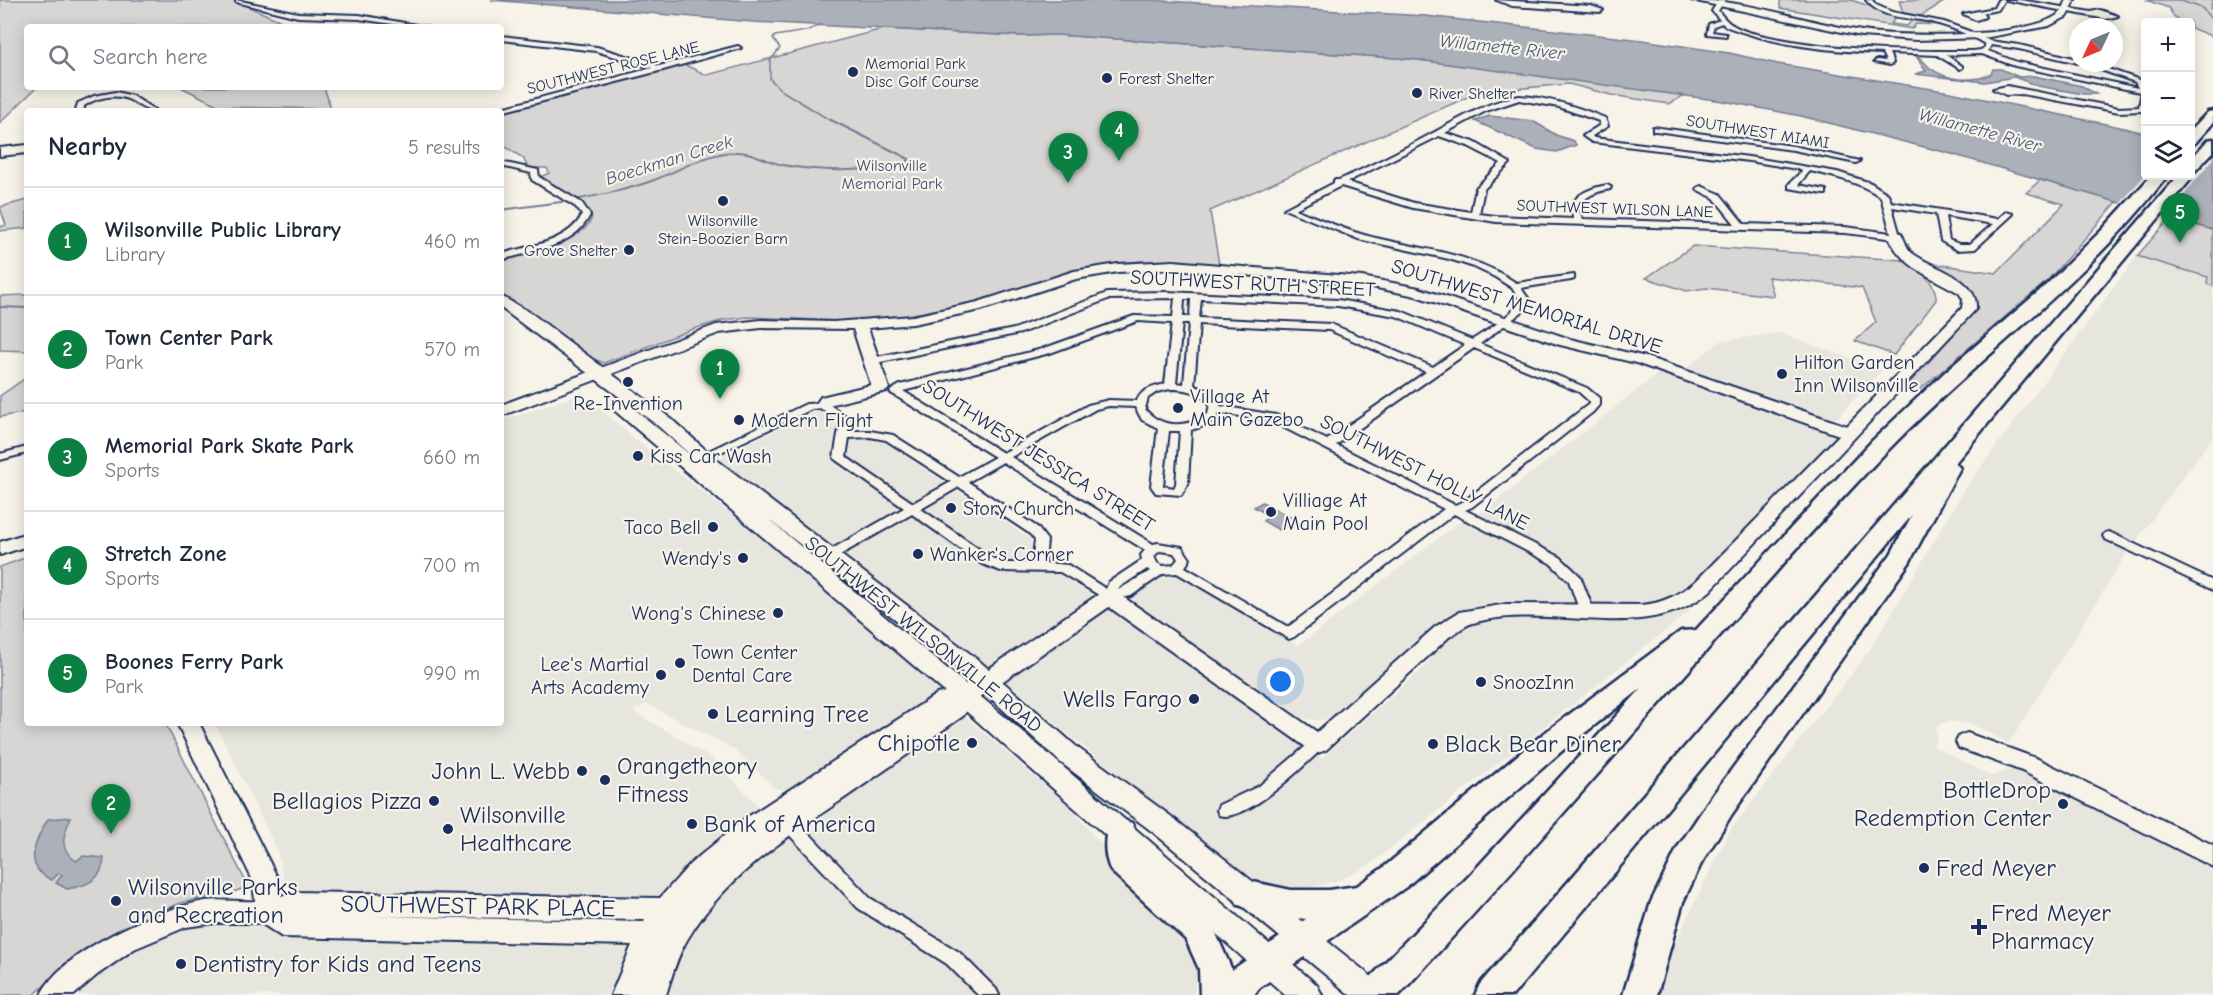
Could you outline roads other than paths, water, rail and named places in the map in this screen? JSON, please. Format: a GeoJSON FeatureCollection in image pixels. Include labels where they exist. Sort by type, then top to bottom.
{"type":"FeatureCollection","features":[{"type":"Feature","properties":{"kind":"highway"},"geometry":{"type":"LineString","coordinates":[[2195,134],[2208,120]]}},
{"type":"Feature","properties":{"kind":"highway"},"geometry":{"type":"LineString","coordinates":[[2195,164],[2213,143]]}},
{"type":"Feature","properties":{"kind":"highway"},"geometry":{"type":"LineString","coordinates":[[1374,995],[1481,885],[1734,604],[1904,421],[1952,376],[2045,296],[2108,233],[2155,180]]}},
{"type":"Feature","properties":{"kind":"highway"},"geometry":{"type":"LineString","coordinates":[[1492,995],[2183,180]]}},
{"type":"Feature","properties":{"kind":"highway"},"geometry":{"type":"LineString","coordinates":[[1640,995],[1667,902],[1689,856],[1722,805],[1901,557],[1964,437]]}},
{"type":"Feature","properties":{"kind":"highway"},"geometry":{"type":"LineString","coordinates":[[1233,995],[1247,977],[1366,898],[1475,810],[1553,742],[1734,604]]}},
{"type":"Feature","properties":{"kind":"highway"},"geometry":{"type":"LineString","coordinates":[[1121,832],[1122,862],[1198,930],[1207,944],[1214,960],[1216,995]]}},
{"type":"Feature","properties":{"kind":"highway"},"geometry":{"type":"LineString","coordinates":[[1249,895],[1300,907],[1366,898]]}},
{"type":"Feature","properties":{"kind":"main road"},"geometry":{"type":"LineString","coordinates":[[0,152],[24,148]]}},
{"type":"Feature","properties":{"kind":"main road","name":"SOUTHWEST WILSONVILLE ROAD"},"geometry":{"type":"LineString","coordinates":[[504,303],[525,316],[593,376]]}},
{"type":"Feature","properties":{"kind":"main road","name":"SOUTHWEST WILSONVILLE ROAD"},"geometry":{"type":"LineString","coordinates":[[504,312],[593,376],[664,422],[696,460],[975,689],[1163,825],[1374,995]]}},
{"type":"Feature","properties":{"kind":"main road","name":"SOUTHWEST WILSONVILLE ROAD"},"geometry":{"type":"LineString","coordinates":[[696,460],[829,556],[975,689],[1121,832],[1307,995]]}},
{"type":"Feature","properties":{"kind":"street"},"geometry":{"type":"LineString","coordinates":[[1499,0],[1512,4],[1588,9]]}},
{"type":"Feature","properties":{"kind":"street"},"geometry":{"type":"LineString","coordinates":[[1695,0],[1721,1],[1864,34],[1970,34],[2032,28],[2063,17],[2064,7],[2071,0]]}},
{"type":"Feature","properties":{"kind":"street"},"geometry":{"type":"LineString","coordinates":[[1869,0],[1886,11],[1948,25],[1988,44],[2019,47],[2069,59]]}},
{"type":"Feature","properties":{"kind":"street"},"geometry":{"type":"LineString","coordinates":[[1948,25],[1970,17],[1966,14],[1996,9],[2001,0]]}},
{"type":"Feature","properties":{"kind":"street"},"geometry":{"type":"LineString","coordinates":[[2009,0],[2064,7],[2093,14]]}},
{"type":"Feature","properties":{"kind":"street"},"geometry":{"type":"LineString","coordinates":[[238,1],[298,15],[359,17],[405,24]]}},
{"type":"Feature","properties":{"kind":"street"},"geometry":{"type":"LineString","coordinates":[[1721,1],[1716,14],[1722,21],[1755,36],[1815,46],[1885,52],[1983,52],[2015,64],[2141,91]]}},
{"type":"Feature","properties":{"kind":"street"},"geometry":{"type":"LineString","coordinates":[[1722,21],[1711,25],[1709,33],[1724,35]]}},
{"type":"Feature","properties":{"kind":"street"},"geometry":{"type":"LineString","coordinates":[[504,38],[597,49],[661,69]]}},
{"type":"Feature","properties":{"kind":"street"},"geometry":{"type":"LineString","coordinates":[[1876,44],[1878,50],[1885,52],[1890,63],[1877,62]]}},
{"type":"Feature","properties":{"kind":"street"},"geometry":{"type":"LineString","coordinates":[[1983,52],[1988,48],[1988,44]]}},
{"type":"Feature","properties":{"kind":"street"},"geometry":{"type":"LineString","coordinates":[[1772,47],[1814,49],[1815,46]]}},
{"type":"Feature","properties":{"kind":"street"},"geometry":{"type":"LineString","coordinates":[[1928,46],[1960,67]]}},
{"type":"Feature","properties":{"kind":"street","name":"SOUTHWEST ROSE LANE"},"geometry":{"type":"LineString","coordinates":[[504,109],[738,48]]}},
{"type":"Feature","properties":{"kind":"street"},"geometry":{"type":"LineString","coordinates":[[2116,72],[2130,76],[2141,86]]}},
{"type":"Feature","properties":{"kind":"street"},"geometry":{"type":"LineString","coordinates":[[2022,92],[2132,111],[2141,109]]}},
{"type":"Feature","properties":{"kind":"street"},"geometry":{"type":"LineString","coordinates":[[80,108],[89,99],[125,95],[147,108]]}},
{"type":"Feature","properties":{"kind":"street"},"geometry":{"type":"LineString","coordinates":[[1225,810],[1251,801],[1266,790],[1442,632],[1461,619],[1496,611],[1651,612],[1676,605],[1687,599],[1703,586],[1970,305],[1965,290],[1907,256],[1900,248],[1889,204],[1882,191],[1860,181],[1755,160],[1616,143],[1587,137],[1604,126],[1600,119],[1525,98],[1508,100],[1337,182],[1288,209],[1362,237],[1458,259],[1515,286],[1525,301],[1519,310],[1506,321],[1328,445]]}},
{"type":"Feature","properties":{"kind":"street","name":"SOUTHWEST MIAMI"},"geometry":{"type":"LineString","coordinates":[[1656,129],[1756,142],[1856,161]]}},
{"type":"Feature","properties":{"kind":"street"},"geometry":{"type":"LineString","coordinates":[[1438,133],[1473,145],[1506,163],[1480,188],[1474,216]]}},
{"type":"Feature","properties":{"kind":"street"},"geometry":{"type":"LineString","coordinates":[[1755,160],[1759,150],[1756,142]]}},
{"type":"Feature","properties":{"kind":"street"},"geometry":{"type":"LineString","coordinates":[[504,165],[535,172],[535,178],[585,210],[586,218],[571,234],[504,256]]}},
{"type":"Feature","properties":{"kind":"street"},"geometry":{"type":"LineString","coordinates":[[1808,169],[1792,186],[1823,192]]}},
{"type":"Feature","properties":{"kind":"street","name":"SOUTHWEST WILSON LANE"},"geometry":{"type":"LineString","coordinates":[[1337,182],[1413,205],[1474,216],[1580,222],[1854,231],[1896,236]]}},
{"type":"Feature","properties":{"kind":"street"},"geometry":{"type":"LineString","coordinates":[[1580,222],[1575,212],[1577,202],[1590,192],[1607,187]]}},
{"type":"Feature","properties":{"kind":"street"},"geometry":{"type":"LineString","coordinates":[[1701,189],[1717,196],[1743,228]]}},
{"type":"Feature","properties":{"kind":"street"},"geometry":{"type":"LineString","coordinates":[[1889,204],[1998,222]]}},
{"type":"Feature","properties":{"kind":"street"},"geometry":{"type":"LineString","coordinates":[[1940,213],[1945,241],[1957,248],[1972,248],[2009,214]]}},
{"type":"Feature","properties":{"kind":"street","name":"SOUTHWEST MEMORIAL DRIVE"},"geometry":{"type":"LineString","coordinates":[[504,410],[689,338],[724,328],[761,324],[861,325],[913,320],[959,311],[1055,279],[1088,272],[1173,265],[1377,283],[1443,298],[1573,345],[1641,360],[1850,433]]}},
{"type":"Feature","properties":{"kind":"street"},"geometry":{"type":"LineString","coordinates":[[1515,286],[1571,277]]}},
{"type":"Feature","properties":{"kind":"street","name":"SOUTHWEST RUTH STREET"},"geometry":{"type":"LineString","coordinates":[[874,361],[1021,330],[1107,296],[1180,296],[1338,303],[1389,311],[1584,390],[1595,399],[1594,405],[1468,504],[1445,513],[1288,634],[1178,568]]}},
{"type":"Feature","properties":{"kind":"street"},"geometry":{"type":"LineString","coordinates":[[1170,386],[1180,296]]}},
{"type":"Feature","properties":{"kind":"street"},"geometry":{"type":"LineString","coordinates":[[1189,387],[1196,297]]}},
{"type":"Feature","properties":{"kind":"street"},"geometry":{"type":"LineString","coordinates":[[696,460],[810,406],[836,406],[1046,351],[1128,319],[1178,319],[1331,327],[1435,372]]}},
{"type":"Feature","properties":{"kind":"street"},"geometry":{"type":"LineString","coordinates":[[861,325],[868,329],[874,361],[885,382],[894,390]]}},
{"type":"Feature","properties":{"kind":"street"},"geometry":{"type":"LineString","coordinates":[[1170,386],[1189,387],[1209,396],[1215,409],[1208,421],[1186,428],[1164,427],[1142,415],[1139,404],[1148,393],[1170,386]]}},
{"type":"Feature","properties":{"kind":"street","name":"SOUTHWEST JESSICA STREET"},"geometry":{"type":"LineString","coordinates":[[894,390],[1003,457],[1150,556],[1161,570]]}},
{"type":"Feature","properties":{"kind":"street"},"geometry":{"type":"LineString","coordinates":[[829,556],[1092,407],[1109,403],[1139,404]]}},
{"type":"Feature","properties":{"kind":"street"},"geometry":{"type":"LineString","coordinates":[[823,405],[846,421],[840,458],[911,509],[993,565],[1063,567],[1318,744]]}},
{"type":"Feature","properties":{"kind":"street","name":"SOUTHWEST HOLLY LANE"},"geometry":{"type":"LineString","coordinates":[[1215,409],[1272,417],[1456,509],[1567,569],[1575,579],[1587,612]]}},
{"type":"Feature","properties":{"kind":"street"},"geometry":{"type":"LineString","coordinates":[[1164,427],[1157,486],[1160,490],[1172,493],[1177,492],[1182,484],[1186,428]]}},
{"type":"Feature","properties":{"kind":"street"},"geometry":{"type":"LineString","coordinates":[[844,435],[882,435],[1037,534],[1041,540],[1038,566]]}},
{"type":"Feature","properties":{"kind":"street"},"geometry":{"type":"LineString","coordinates":[[0,457],[24,451]]}},
{"type":"Feature","properties":{"kind":"street"},"geometry":{"type":"LineString","coordinates":[[2109,536],[2213,586]]}},
{"type":"Feature","properties":{"kind":"street"},"geometry":{"type":"LineString","coordinates":[[0,549],[24,540]]}},
{"type":"Feature","properties":{"kind":"street","name":"SOUTHWEST JESSICA STREET"},"geometry":{"type":"LineString","coordinates":[[1150,556],[1166,546],[1178,550],[1184,559],[1178,568]]}},
{"type":"Feature","properties":{"kind":"street"},"geometry":{"type":"LineString","coordinates":[[1109,597],[1114,585],[1150,556]]}},
{"type":"Feature","properties":{"kind":"street"},"geometry":{"type":"LineString","coordinates":[[652,995],[660,967],[665,909],[703,864],[955,710],[975,689],[1109,597],[1126,593],[1161,570],[1178,568]]}},
{"type":"Feature","properties":{"kind":"street"},"geometry":{"type":"LineString","coordinates":[[189,726],[266,881],[269,897],[266,912]]}},
{"type":"Feature","properties":{"kind":"street"},"geometry":{"type":"LineString","coordinates":[[1967,742],[2030,765],[2213,857]]}},
{"type":"Feature","properties":{"kind":"street"},"geometry":{"type":"LineString","coordinates":[[624,995],[634,964],[663,934],[691,910],[782,816]]}},
{"type":"Feature","properties":{"kind":"street"},"geometry":{"type":"LineString","coordinates":[[782,816],[864,903],[953,958],[990,995]]}},
{"type":"Feature","properties":{"kind":"street","name":"SOUTHWEST PARK PLACE"},"geometry":{"type":"LineString","coordinates":[[55,995],[103,956],[155,927],[204,913],[266,912],[294,903],[691,910]]}},
{"type":"Feature","properties":{"kind":"street","name":"SOUTHWEST PARK PLACE"},"geometry":{"type":"LineString","coordinates":[[266,912],[282,925],[663,934]]}},
{"type":"Feature","properties":{"kind":"water","name":"Willamette River"},"geometry":{"type":"Polygon","coordinates":[[[491,0],[1147,0],[1426,16],[1642,40],[1950,92],[2141,132],[2141,180],[2195,180],[2195,171],[2213,152],[2213,230],[1948,153],[1801,116],[1723,101],[1411,59],[1057,35],[1020,36],[753,22],[491,0]]]}},
{"type":"Feature","properties":{"kind":"water"},"geometry":{"type":"Polygon","coordinates":[[[1916,56],[1930,68],[1952,78],[1976,79],[1991,74],[1993,69],[2001,69],[2019,77],[2034,76],[2082,86],[2096,94],[2038,86],[2014,77],[1985,82],[1915,74],[1926,71],[1916,56]]]}},
{"type":"Feature","properties":{"kind":"water"},"geometry":{"type":"Polygon","coordinates":[[[1489,116],[1533,121],[1556,135],[1574,141],[1576,145],[1557,152],[1536,149],[1475,121],[1489,116]]]}},
{"type":"Feature","properties":{"kind":"water","name":"Villiage At Main Pool"},"geometry":{"type":"Polygon","coordinates":[[[1262,502],[1294,519],[1279,530],[1263,521],[1270,516],[1254,507],[1262,502]]]}},
{"type":"Feature","properties":{"kind":"water"},"geometry":{"type":"Polygon","coordinates":[[[71,817],[64,836],[66,852],[76,861],[83,856],[104,858],[103,866],[97,877],[87,884],[67,889],[56,883],[62,875],[59,873],[52,880],[42,874],[34,860],[34,852],[39,835],[48,819],[71,817]]]}},
{"type":"Feature","properties":{"kind":"waterway"},"geometry":{"type":"LineString","coordinates":[[2178,0],[2202,8],[2213,21]]}},
{"type":"Feature","properties":{"kind":"waterway","name":"Boeckman Creek"},"geometry":{"type":"LineString","coordinates":[[820,25],[806,31],[775,36],[773,39],[780,48],[770,61],[770,79],[781,90],[831,121]]}},
{"type":"Feature","properties":{"kind":"waterway","name":"Boeckman Creek"},"geometry":{"type":"LineString","coordinates":[[574,200],[634,187],[714,155],[725,153],[741,152],[777,164],[829,170],[860,170],[906,165],[909,159],[829,119]]}},
{"type":"Feature","properties":{"kind":"waterway","name":"Boeckman Creek"},"geometry":{"type":"LineString","coordinates":[[504,210],[568,201]]}},
{"type":"Feature","properties":{"kind":"waterway","name":"Boeckman Creek"},"geometry":{"type":"LineString","coordinates":[[0,307],[24,308]]}},
{"type":"Feature","properties":{"kind":"place","name":"Memorial Park Disc Golf Course"},"geometry":{"type":"Point","coordinates":[853,72]}},
{"type":"Feature","properties":{"kind":"place","name":"Forest Shelter"},"geometry":{"type":"Point","coordinates":[1107,78]}},
{"type":"Feature","properties":{"kind":"place","name":"River Shelter"},"geometry":{"type":"Point","coordinates":[1417,93]}},
{"type":"Feature","properties":{"kind":"place","name":"Stretch Zone"},"geometry":{"type":"Point","coordinates":[1119,161]}},
{"type":"Feature","properties":{"kind":"place","name":"Memorial Park Skate Park"},"geometry":{"type":"Point","coordinates":[1068,183]}},
{"type":"Feature","properties":{"kind":"place","name":"Wilsonville Stein-Boozier Barn"},"geometry":{"type":"Point","coordinates":[723,201]}},
{"type":"Feature","properties":{"kind":"place","name":"Boones Ferry Park"},"geometry":{"type":"Point","coordinates":[2180,243]}},
{"type":"Feature","properties":{"kind":"place","name":"Grove Shelter"},"geometry":{"type":"Point","coordinates":[629,250]}},
{"type":"Feature","properties":{"kind":"place","name":"Hilton Garden Inn Wilsonville"},"geometry":{"type":"Point","coordinates":[1782,374]}},
{"type":"Feature","properties":{"kind":"place","name":"Re-Invention"},"geometry":{"type":"Point","coordinates":[628,382]}},
{"type":"Feature","properties":{"kind":"place","name":"Wilsonville Public Library"},"geometry":{"type":"Point","coordinates":[720,399]}},
{"type":"Feature","properties":{"kind":"place","name":"Village At Main Gazebo"},"geometry":{"type":"Point","coordinates":[1178,408]}},
{"type":"Feature","properties":{"kind":"place","name":"Modern Flight"},"geometry":{"type":"Point","coordinates":[739,420]}},
{"type":"Feature","properties":{"kind":"place","name":"Kiss Car Wash"},"geometry":{"type":"Point","coordinates":[638,456]}},
{"type":"Feature","properties":{"kind":"place","name":"Story Church"},"geometry":{"type":"Point","coordinates":[951,508]}},
{"type":"Feature","properties":{"kind":"place","name":"Villiage At Main Pool"},"geometry":{"type":"Point","coordinates":[1271,512]}},
{"type":"Feature","properties":{"kind":"place","name":"Taco Bell"},"geometry":{"type":"Point","coordinates":[713,527]}},
{"type":"Feature","properties":{"kind":"place","name":"Wanker's Corner"},"geometry":{"type":"Point","coordinates":[918,554]}},
{"type":"Feature","properties":{"kind":"place","name":"Wendy's"},"geometry":{"type":"Point","coordinates":[743,558]}},
{"type":"Feature","properties":{"kind":"place","name":"Wong's Chinese"},"geometry":{"type":"Point","coordinates":[778,613]}},
{"type":"Feature","properties":{"kind":"place","name":"Town Center Dental Care"},"geometry":{"type":"Point","coordinates":[680,663]}},
{"type":"Feature","properties":{"kind":"place","name":"Lee's Martial Arts Academy"},"geometry":{"type":"Point","coordinates":[661,675]}},
{"type":"Feature","properties":{"kind":"place","name":"SnoozInn"},"geometry":{"type":"Point","coordinates":[1481,682]}},
{"type":"Feature","properties":{"kind":"place","name":"Wells Fargo"},"geometry":{"type":"Point","coordinates":[1194,699]}},
{"type":"Feature","properties":{"kind":"place","name":"Learning Tree"},"geometry":{"type":"Point","coordinates":[713,714]}},
{"type":"Feature","properties":{"kind":"place","name":"Chipotle"},"geometry":{"type":"Point","coordinates":[972,743]}},
{"type":"Feature","properties":{"kind":"place","name":"Black Bear Diner"},"geometry":{"type":"Point","coordinates":[1433,744]}},
{"type":"Feature","properties":{"kind":"place","name":"John L. Webb"},"geometry":{"type":"Point","coordinates":[582,771]}},
{"type":"Feature","properties":{"kind":"place","name":"Orangetheory Fitness"},"geometry":{"type":"Point","coordinates":[605,780]}},
{"type":"Feature","properties":{"kind":"place","name":"Bellagios Pizza"},"geometry":{"type":"Point","coordinates":[434,801]}},
{"type":"Feature","properties":{"kind":"place","name":"BottleDrop Redemption Center"},"geometry":{"type":"Point","coordinates":[2063,804]}},
{"type":"Feature","properties":{"kind":"place","name":"Bank of America"},"geometry":{"type":"Point","coordinates":[692,824]}},
{"type":"Feature","properties":{"kind":"place","name":"Wilsonville Healthcare"},"geometry":{"type":"Point","coordinates":[448,829]}},
{"type":"Feature","properties":{"kind":"place","name":"Town Center Park"},"geometry":{"type":"Point","coordinates":[111,834]}},
{"type":"Feature","properties":{"kind":"place","name":"Fred Meyer"},"geometry":{"type":"Point","coordinates":[1924,868]}},
{"type":"Feature","properties":{"kind":"place","name":"Wilsonville Parks and Recreation"},"geometry":{"type":"Point","coordinates":[116,901]}},
{"type":"Feature","properties":{"kind":"place","name":"Fred Meyer Pharmacy"},"geometry":{"type":"Point","coordinates":[1979,927]}},
{"type":"Feature","properties":{"kind":"place","name":"Dentistry for Kids and Teens"},"geometry":{"type":"Point","coordinates":[181,964]}},
{"type":"Feature","properties":{"kind":"park label","name":"Wilsonville Memorial Park"},"geometry":{"type":"Point","coordinates":[892,174]}}]}
